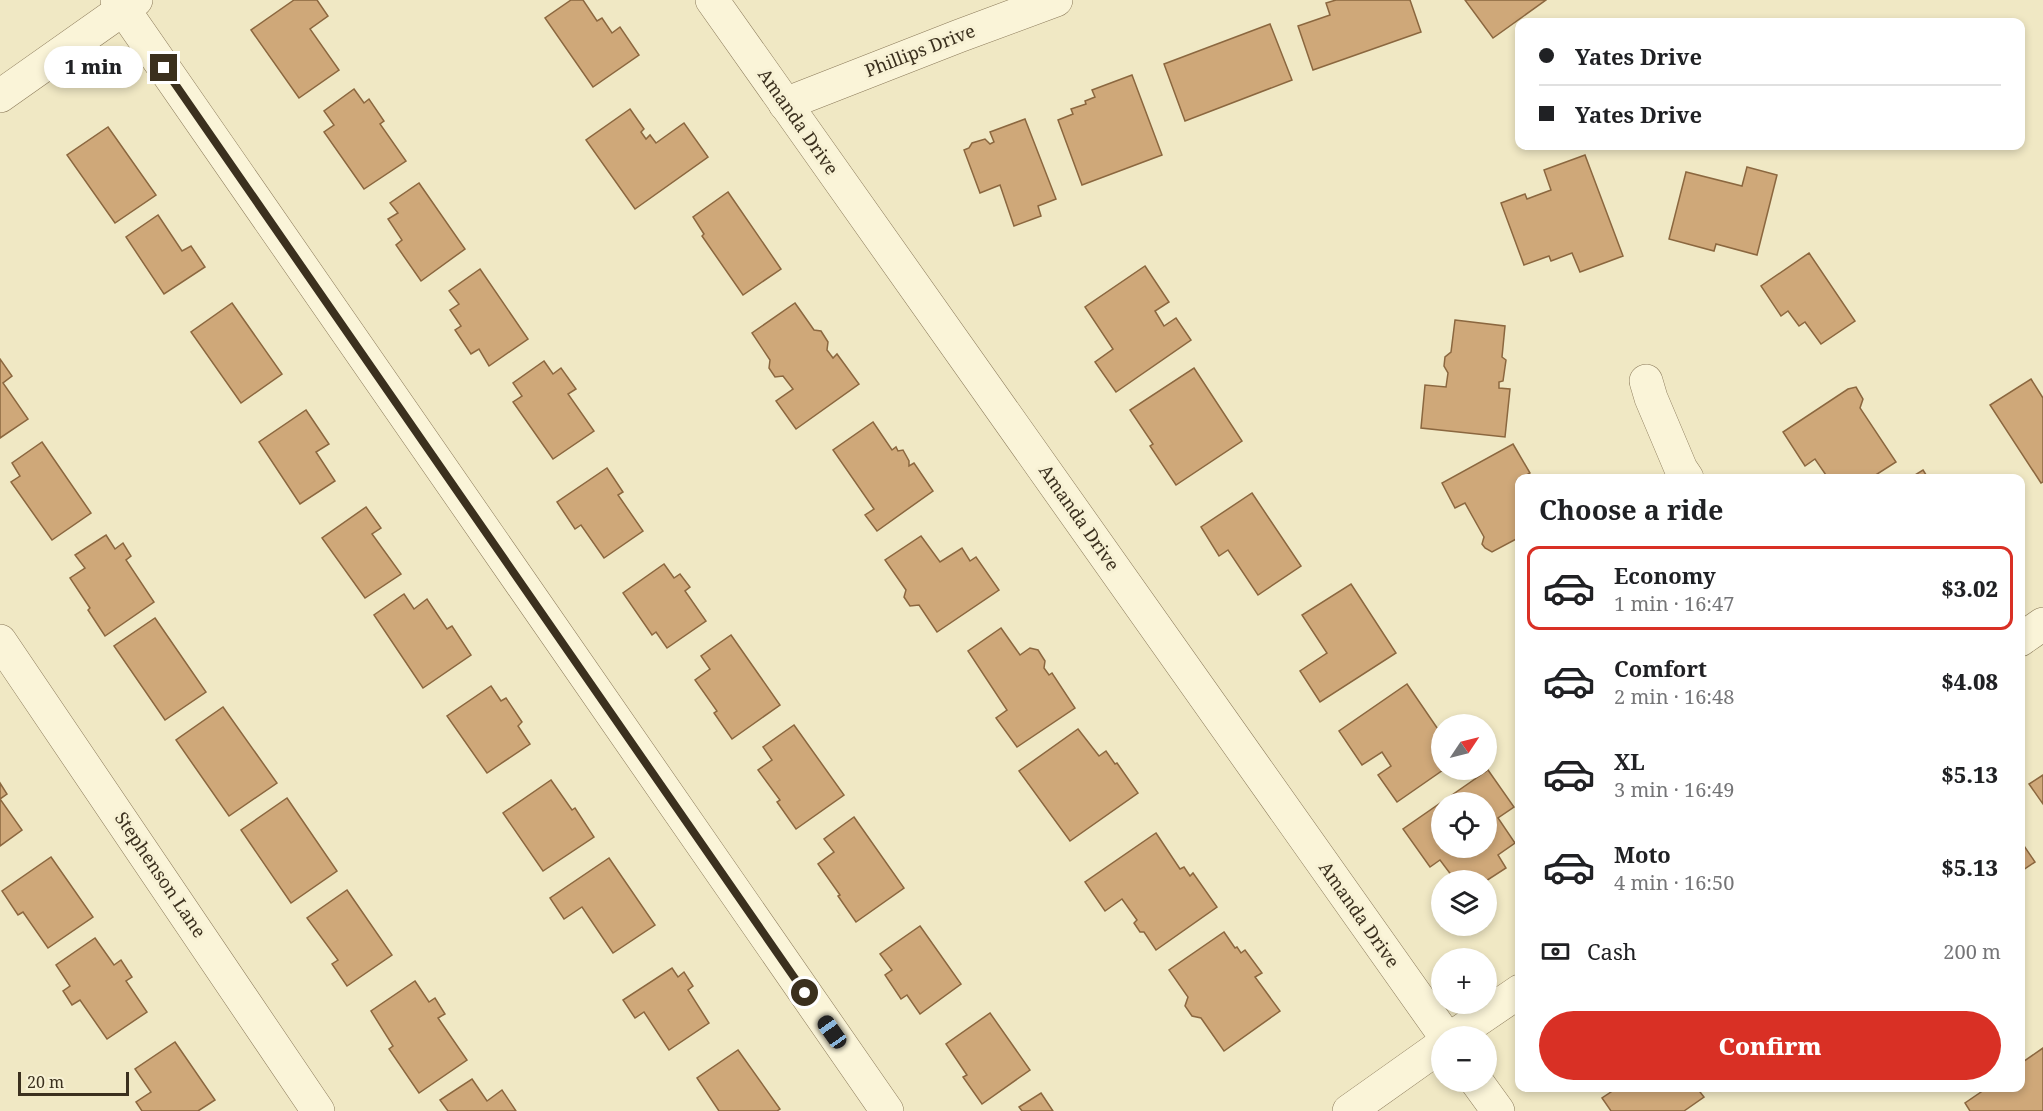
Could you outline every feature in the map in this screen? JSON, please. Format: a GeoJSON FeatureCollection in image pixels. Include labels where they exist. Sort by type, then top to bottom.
{"type":"FeatureCollection","features":[{"type":"Feature","properties":{"kind":"street","name":"Amanda Drive"},"geometry":{"type":"LineString","coordinates":[[712,0],[1438,1026]]}},
{"type":"Feature","properties":{"kind":"street","name":"Phillips Drive"},"geometry":{"type":"LineString","coordinates":[[785,104],[1056,0]]}},
{"type":"Feature","properties":{"kind":"street"},"geometry":{"type":"LineString","coordinates":[[0,96],[125,3],[887,1111]]}},
{"type":"Feature","properties":{"kind":"street"},"geometry":{"type":"LineString","coordinates":[[1646,381],[1651,398],[1684,474]]}},
{"type":"Feature","properties":{"kind":"street"},"geometry":{"type":"LineString","coordinates":[[2025,637],[2043,624]]}},
{"type":"Feature","properties":{"kind":"street","name":"Stephenson Lane"},"geometry":{"type":"LineString","coordinates":[[0,641],[318,1111]]}},
{"type":"Feature","properties":{"kind":"street"},"geometry":{"type":"LineString","coordinates":[[1469,1026],[1515,994]]}},
{"type":"Feature","properties":{"kind":"street"},"geometry":{"type":"LineString","coordinates":[[1349,1111],[1431,1053]]}},
{"type":"Feature","properties":{"kind":"street"},"geometry":{"type":"LineString","coordinates":[[1484,1092],[1498,1111]]}},
{"type":"Feature","properties":{"kind":"building"},"geometry":{"type":"Polygon","coordinates":[[[294,0],[317,0],[328,16],[310,29],[339,70],[299,98],[251,30],[294,0]]]}},
{"type":"Feature","properties":{"kind":"building"},"geometry":{"type":"Polygon","coordinates":[[[571,0],[583,0],[597,21],[602,18],[612,33],[620,27],[639,55],[593,87],[545,18],[571,0]]]}},
{"type":"Feature","properties":{"kind":"building"},"geometry":{"type":"Polygon","coordinates":[[[1336,0],[1410,0],[1421,32],[1313,70],[1298,26],[1330,15],[1326,3],[1336,0]]]}},
{"type":"Feature","properties":{"kind":"building"},"geometry":{"type":"Polygon","coordinates":[[[1465,0],[1546,0],[1521,18],[1515,18],[1515,22],[1493,38],[1465,0]]]}},
{"type":"Feature","properties":{"kind":"building"},"geometry":{"type":"Polygon","coordinates":[[[1270,24],[1292,80],[1185,121],[1164,64],[1270,24]]]}},
{"type":"Feature","properties":{"kind":"building"},"geometry":{"type":"Polygon","coordinates":[[[1132,75],[1162,155],[1082,185],[1058,120],[1073,114],[1071,109],[1086,104],[1085,101],[1095,97],[1092,90],[1132,75]]]}},
{"type":"Feature","properties":{"kind":"building"},"geometry":{"type":"Polygon","coordinates":[[[354,89],[364,103],[369,99],[384,121],[380,124],[406,161],[364,189],[324,132],[334,125],[324,111],[354,89]]]}},
{"type":"Feature","properties":{"kind":"building"},"geometry":{"type":"Polygon","coordinates":[[[630,109],[644,129],[641,132],[646,139],[650,135],[656,143],[684,123],[708,157],[635,209],[586,140],[630,109]]]}},
{"type":"Feature","properties":{"kind":"building"},"geometry":{"type":"Polygon","coordinates":[[[1025,119],[1056,199],[1038,206],[1041,216],[1014,226],[1000,185],[980,193],[964,150],[972,143],[985,139],[990,144],[994,142],[990,132],[1025,119]]]}},
{"type":"Feature","properties":{"kind":"building"},"geometry":{"type":"Polygon","coordinates":[[[108,127],[156,195],[115,223],[67,155],[108,127]]]}},
{"type":"Feature","properties":{"kind":"building"},"geometry":{"type":"Polygon","coordinates":[[[1585,155],[1623,256],[1580,272],[1572,253],[1551,261],[1549,256],[1524,265],[1501,203],[1525,194],[1527,199],[1551,190],[1544,170],[1585,155]]]}},
{"type":"Feature","properties":{"kind":"building"},"geometry":{"type":"Polygon","coordinates":[[[1747,167],[1777,175],[1757,255],[1716,244],[1714,251],[1669,239],[1686,172],[1742,186],[1747,167]]]}},
{"type":"Feature","properties":{"kind":"building"},"geometry":{"type":"Polygon","coordinates":[[[419,183],[465,249],[421,281],[396,245],[402,240],[388,219],[398,213],[390,203],[419,183]]]}},
{"type":"Feature","properties":{"kind":"building"},"geometry":{"type":"Polygon","coordinates":[[[728,192],[781,269],[743,295],[702,236],[704,234],[693,217],[728,192]]]}},
{"type":"Feature","properties":{"kind":"building"},"geometry":{"type":"Polygon","coordinates":[[[158,215],[182,251],[191,246],[205,267],[164,294],[126,237],[158,215]]]}},
{"type":"Feature","properties":{"kind":"building"},"geometry":{"type":"Polygon","coordinates":[[[1809,253],[1855,321],[1821,344],[1805,322],[1799,326],[1788,311],[1781,316],[1761,286],[1809,253]]]}},
{"type":"Feature","properties":{"kind":"building"},"geometry":{"type":"Polygon","coordinates":[[[1145,266],[1169,302],[1155,311],[1164,326],[1176,318],[1191,340],[1116,392],[1095,362],[1113,349],[1085,307],[1145,266]]]}},
{"type":"Feature","properties":{"kind":"building"},"geometry":{"type":"Polygon","coordinates":[[[480,269],[528,339],[489,366],[479,349],[471,354],[455,330],[461,326],[450,310],[459,304],[449,291],[480,269]]]}},
{"type":"Feature","properties":{"kind":"building"},"geometry":{"type":"Polygon","coordinates":[[[232,303],[282,374],[241,403],[191,332],[232,303]]]}},
{"type":"Feature","properties":{"kind":"building"},"geometry":{"type":"Polygon","coordinates":[[[795,303],[814,330],[821,331],[828,342],[827,350],[833,358],[837,354],[859,384],[796,429],[776,401],[793,389],[783,376],[775,377],[769,368],[770,360],[752,333],[795,303]]]}},
{"type":"Feature","properties":{"kind":"building"},"geometry":{"type":"Polygon","coordinates":[[[1455,320],[1505,326],[1502,357],[1506,360],[1503,381],[1499,382],[1499,388],[1510,389],[1505,437],[1421,428],[1425,385],[1446,387],[1448,373],[1444,366],[1445,357],[1451,352],[1455,320]]]}},
{"type":"Feature","properties":{"kind":"building"},"geometry":{"type":"Polygon","coordinates":[[[0,359],[12,376],[3,383],[28,419],[0,438],[0,359]]]}},
{"type":"Feature","properties":{"kind":"building"},"geometry":{"type":"Polygon","coordinates":[[[544,361],[553,374],[561,368],[576,389],[568,394],[594,431],[553,459],[513,402],[522,396],[513,383],[544,361]]]}},
{"type":"Feature","properties":{"kind":"building"},"geometry":{"type":"Polygon","coordinates":[[[1194,368],[1242,441],[1176,485],[1150,446],[1153,444],[1130,410],[1194,368]]]}},
{"type":"Feature","properties":{"kind":"building"},"geometry":{"type":"Polygon","coordinates":[[[2031,379],[2043,398],[2043,482],[2041,483],[1990,405],[2031,379]]]}},
{"type":"Feature","properties":{"kind":"building"},"geometry":{"type":"Polygon","coordinates":[[[1856,387],[1863,399],[1860,408],[1896,462],[1877,474],[1825,474],[1815,459],[1805,466],[1783,432],[1848,389],[1856,387]]]}},
{"type":"Feature","properties":{"kind":"building"},"geometry":{"type":"Polygon","coordinates":[[[306,410],[329,444],[316,452],[335,481],[300,504],[259,442],[306,410]]]}},
{"type":"Feature","properties":{"kind":"building"},"geometry":{"type":"Polygon","coordinates":[[[873,422],[892,450],[896,447],[898,451],[903,450],[909,466],[914,463],[933,491],[877,531],[865,515],[874,509],[833,450],[873,422]]]}},
{"type":"Feature","properties":{"kind":"building"},"geometry":{"type":"Polygon","coordinates":[[[42,442],[91,513],[52,540],[11,482],[20,476],[12,463],[42,442]]]}},
{"type":"Feature","properties":{"kind":"building"},"geometry":{"type":"Polygon","coordinates":[[[1513,444],[1530,473],[1515,474],[1515,540],[1492,552],[1485,548],[1482,544],[1484,537],[1465,503],[1455,508],[1442,483],[1513,444]]]}},
{"type":"Feature","properties":{"kind":"building"},"geometry":{"type":"Polygon","coordinates":[[[607,468],[623,492],[618,495],[643,531],[604,558],[581,525],[575,529],[557,502],[607,468]]]}},
{"type":"Feature","properties":{"kind":"building"},"geometry":{"type":"Polygon","coordinates":[[[1252,493],[1301,566],[1258,595],[1228,550],[1219,556],[1201,527],[1252,493]]]}},
{"type":"Feature","properties":{"kind":"building"},"geometry":{"type":"Polygon","coordinates":[[[366,507],[381,528],[372,534],[401,574],[365,598],[322,538],[366,507]]]}},
{"type":"Feature","properties":{"kind":"building"},"geometry":{"type":"Polygon","coordinates":[[[106,535],[115,549],[123,543],[131,556],[126,560],[154,602],[105,636],[70,578],[85,568],[75,555],[106,535]]]}},
{"type":"Feature","properties":{"kind":"building"},"geometry":{"type":"Polygon","coordinates":[[[921,536],[940,562],[962,548],[970,561],[976,557],[999,590],[937,632],[919,605],[910,606],[904,597],[906,590],[885,560],[921,536]]]}},
{"type":"Feature","properties":{"kind":"building"},"geometry":{"type":"Polygon","coordinates":[[[664,564],[674,578],[680,574],[690,587],[685,591],[706,621],[667,648],[656,632],[652,635],[623,593],[664,564]]]}},
{"type":"Feature","properties":{"kind":"building"},"geometry":{"type":"Polygon","coordinates":[[[1351,584],[1396,653],[1320,702],[1300,671],[1327,653],[1302,615],[1351,584]]]}},
{"type":"Feature","properties":{"kind":"building"},"geometry":{"type":"Polygon","coordinates":[[[404,594],[414,609],[427,599],[447,629],[452,626],[471,655],[423,688],[374,615],[404,594]]]}},
{"type":"Feature","properties":{"kind":"building"},"geometry":{"type":"Polygon","coordinates":[[[155,618],[206,692],[165,720],[114,646],[155,618]]]}},
{"type":"Feature","properties":{"kind":"building"},"geometry":{"type":"Polygon","coordinates":[[[1001,628],[1020,655],[1030,648],[1038,650],[1045,661],[1044,668],[1049,675],[1052,673],[1075,708],[1017,747],[996,718],[1007,710],[968,651],[1001,628]]]}},
{"type":"Feature","properties":{"kind":"building"},"geometry":{"type":"Polygon","coordinates":[[[731,635],[780,705],[732,739],[714,713],[717,711],[695,680],[710,669],[701,656],[731,635]]]}},
{"type":"Feature","properties":{"kind":"building"},"geometry":{"type":"Polygon","coordinates":[[[1407,684],[1431,719],[1431,778],[1397,802],[1378,775],[1391,766],[1382,752],[1362,765],[1339,731],[1407,684]]]}},
{"type":"Feature","properties":{"kind":"building"},"geometry":{"type":"Polygon","coordinates":[[[491,686],[501,701],[506,698],[522,722],[518,726],[530,744],[487,773],[447,716],[491,686]]]}},
{"type":"Feature","properties":{"kind":"building"},"geometry":{"type":"Polygon","coordinates":[[[223,707],[277,783],[229,816],[176,740],[223,707]]]}},
{"type":"Feature","properties":{"kind":"building"},"geometry":{"type":"Polygon","coordinates":[[[794,725],[844,795],[796,829],[777,802],[780,800],[758,770],[772,760],[763,747],[794,725]]]}},
{"type":"Feature","properties":{"kind":"building"},"geometry":{"type":"Polygon","coordinates":[[[1078,729],[1099,756],[1106,751],[1138,793],[1070,841],[1019,771],[1078,729]]]}},
{"type":"Feature","properties":{"kind":"building"},"geometry":{"type":"Polygon","coordinates":[[[2043,775],[2043,804],[2029,784],[2043,775]]]}},
{"type":"Feature","properties":{"kind":"building"},"geometry":{"type":"Polygon","coordinates":[[[551,780],[572,810],[575,808],[594,837],[543,871],[503,813],[551,780]]]}},
{"type":"Feature","properties":{"kind":"building"},"geometry":{"type":"Polygon","coordinates":[[[1474,780],[1495,780],[1514,807],[1498,818],[1515,843],[1498,855],[1506,868],[1497,874],[1497,870],[1448,870],[1440,860],[1430,867],[1403,829],[1431,810],[1431,858],[1497,858],[1497,792],[1456,792],[1474,780]]]}},
{"type":"Feature","properties":{"kind":"building"},"geometry":{"type":"Polygon","coordinates":[[[0,783],[7,794],[0,799],[0,783]]]}},
{"type":"Feature","properties":{"kind":"building"},"geometry":{"type":"Polygon","coordinates":[[[287,798],[337,871],[291,903],[241,830],[287,798]]]}},
{"type":"Feature","properties":{"kind":"building"},"geometry":{"type":"Polygon","coordinates":[[[0,799],[22,830],[0,846],[0,799]]]}},
{"type":"Feature","properties":{"kind":"building"},"geometry":{"type":"Polygon","coordinates":[[[854,817],[904,888],[856,922],[818,864],[834,852],[824,839],[854,817]]]}},
{"type":"Feature","properties":{"kind":"building"},"geometry":{"type":"Polygon","coordinates":[[[1156,833],[1180,869],[1184,867],[1190,876],[1193,873],[1217,907],[1156,950],[1144,932],[1140,932],[1134,923],[1137,920],[1122,899],[1105,911],[1085,882],[1156,833]]]}},
{"type":"Feature","properties":{"kind":"building"},"geometry":{"type":"Polygon","coordinates":[[[2025,847],[2035,862],[2025,869],[2025,847]]]}},
{"type":"Feature","properties":{"kind":"building"},"geometry":{"type":"Polygon","coordinates":[[[51,857],[93,917],[48,948],[23,912],[18,915],[2,891],[51,857]]]}},
{"type":"Feature","properties":{"kind":"building"},"geometry":{"type":"Polygon","coordinates":[[[609,858],[655,925],[613,953],[582,907],[564,919],[550,898],[609,858]]]}},
{"type":"Feature","properties":{"kind":"building"},"geometry":{"type":"Polygon","coordinates":[[[347,890],[392,955],[347,986],[332,964],[338,960],[307,918],[347,890]]]}},
{"type":"Feature","properties":{"kind":"building"},"geometry":{"type":"Polygon","coordinates":[[[920,926],[961,984],[920,1014],[907,995],[901,999],[885,975],[892,970],[880,954],[920,926]]]}},
{"type":"Feature","properties":{"kind":"building"},"geometry":{"type":"Polygon","coordinates":[[[1224,932],[1235,948],[1237,947],[1241,953],[1245,950],[1262,973],[1255,977],[1280,1011],[1224,1051],[1201,1018],[1192,1016],[1185,1006],[1188,997],[1169,970],[1224,932]]]}},
{"type":"Feature","properties":{"kind":"building"},"geometry":{"type":"Polygon","coordinates":[[[95,938],[114,965],[121,960],[132,977],[126,981],[147,1012],[107,1039],[80,1000],[72,1005],[63,991],[70,986],[56,965],[95,938]]]}},
{"type":"Feature","properties":{"kind":"building"},"geometry":{"type":"Polygon","coordinates":[[[672,968],[678,977],[684,972],[693,986],[688,990],[709,1023],[669,1050],[644,1012],[635,1018],[623,1000],[672,968]]]}},
{"type":"Feature","properties":{"kind":"building"},"geometry":{"type":"Polygon","coordinates":[[[415,981],[429,1002],[435,998],[445,1014],[438,1018],[467,1060],[419,1093],[389,1049],[393,1046],[371,1011],[415,981]]]}},
{"type":"Feature","properties":{"kind":"building"},"geometry":{"type":"Polygon","coordinates":[[[990,1013],[1030,1070],[982,1104],[963,1077],[967,1075],[946,1044],[990,1013]]]}},
{"type":"Feature","properties":{"kind":"building"},"geometry":{"type":"Polygon","coordinates":[[[175,1042],[215,1100],[198,1111],[142,1111],[136,1102],[151,1092],[135,1069],[175,1042]]]}},
{"type":"Feature","properties":{"kind":"building"},"geometry":{"type":"Polygon","coordinates":[[[2043,1048],[2043,1111],[1970,1111],[1965,1103],[1981,1092],[2025,1092],[2025,1061],[2043,1048]]]}},
{"type":"Feature","properties":{"kind":"building"},"geometry":{"type":"Polygon","coordinates":[[[738,1050],[780,1109],[777,1111],[719,1111],[697,1078],[738,1050]]]}},
{"type":"Feature","properties":{"kind":"building"},"geometry":{"type":"Polygon","coordinates":[[[472,1079],[487,1101],[502,1090],[516,1111],[448,1111],[440,1100],[472,1079]]]}},
{"type":"Feature","properties":{"kind":"building"},"geometry":{"type":"Polygon","coordinates":[[[1611,1092],[1700,1092],[1704,1097],[1684,1111],[1611,1111],[1602,1098],[1611,1092]]]}},
{"type":"Feature","properties":{"kind":"building"},"geometry":{"type":"Polygon","coordinates":[[[1041,1093],[1053,1111],[1022,1111],[1019,1107],[1041,1093]]]}},
{"type":"Feature","properties":{"kind":"route"},"geometry":{"type":"LineString","coordinates":[[164,68],[805,993]]}}]}
